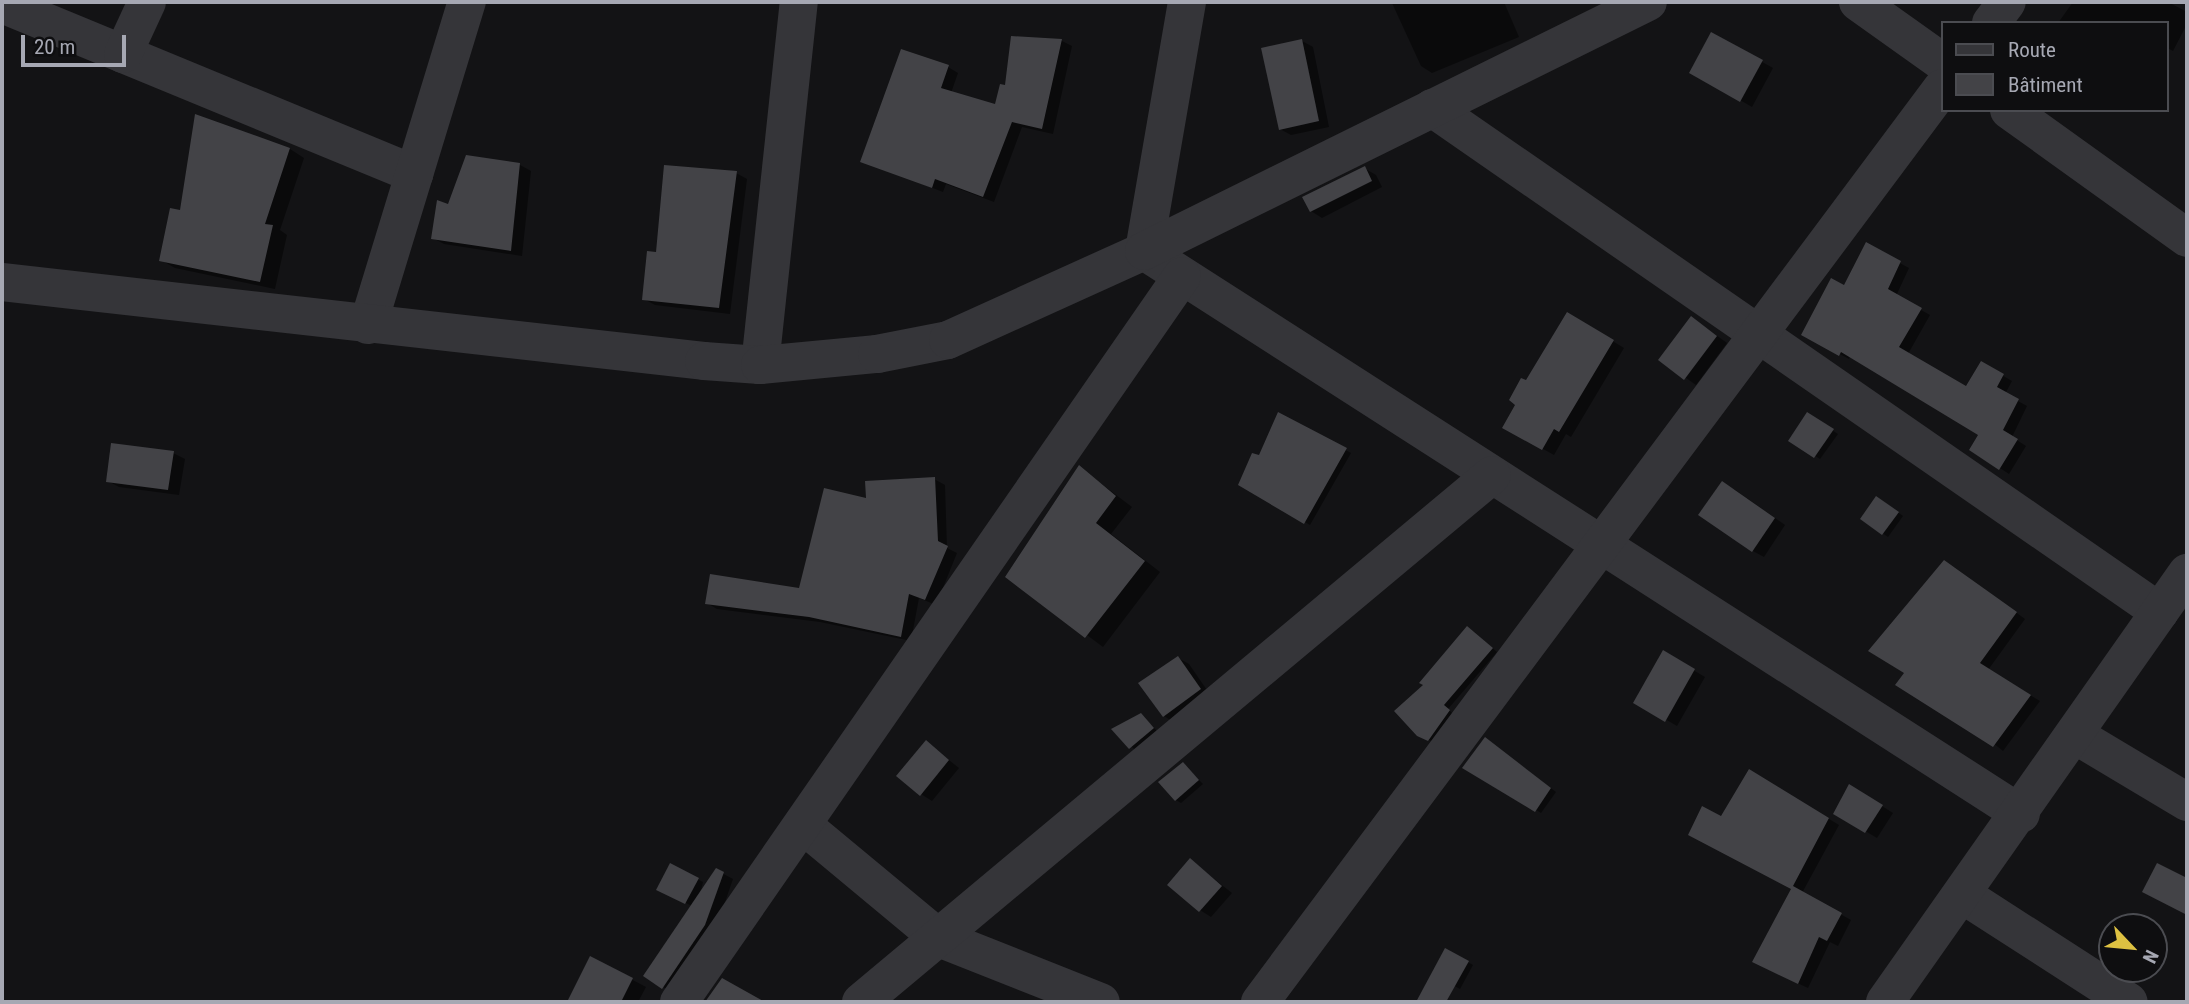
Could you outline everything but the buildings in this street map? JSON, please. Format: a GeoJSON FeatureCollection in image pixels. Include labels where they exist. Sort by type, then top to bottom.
{"type":"FeatureCollection","features":[{"type":"Feature","properties":{"kind":"street"},"geometry":{"type":"LineString","coordinates":[[123,54],[147,2]]}},
{"type":"Feature","properties":{"kind":"street"},"geometry":{"type":"LineString","coordinates":[[368,325],[467,2]]}},
{"type":"Feature","properties":{"kind":"street"},"geometry":{"type":"LineString","coordinates":[[760,365],[799,2]]}},
{"type":"Feature","properties":{"kind":"street"},"geometry":{"type":"LineString","coordinates":[[1144,251],[1187,2]]}},
{"type":"Feature","properties":{"kind":"street"},"geometry":{"type":"LineString","coordinates":[[2,282],[368,325],[760,365],[877,354],[948,340],[1144,251],[1648,2]]}},
{"type":"Feature","properties":{"kind":"street"},"geometry":{"type":"LineString","coordinates":[[1858,2],[1940,61]]}},
{"type":"Feature","properties":{"kind":"street"},"geometry":{"type":"LineString","coordinates":[[1993,21],[2007,2]]}},
{"type":"Feature","properties":{"kind":"street"},"geometry":{"type":"LineString","coordinates":[[2,4],[414,174]]}},
{"type":"Feature","properties":{"kind":"street"},"geometry":{"type":"LineString","coordinates":[[1260,1002],[1940,91]]}},
{"type":"Feature","properties":{"kind":"street"},"geometry":{"type":"LineString","coordinates":[[1432,108],[2161,612]]}},
{"type":"Feature","properties":{"kind":"street"},"geometry":{"type":"LineString","coordinates":[[2012,112],[2187,238]]}},
{"type":"Feature","properties":{"kind":"street"},"geometry":{"type":"LineString","coordinates":[[1144,251],[2021,814]]}},
{"type":"Feature","properties":{"kind":"street"},"geometry":{"type":"LineString","coordinates":[[679,1002],[804,826],[1182,276]]}},
{"type":"Feature","properties":{"kind":"street"},"geometry":{"type":"LineString","coordinates":[[861,1002],[1492,475]]}},
{"type":"Feature","properties":{"kind":"street"},"geometry":{"type":"LineString","coordinates":[[1885,1002],[2021,814],[2187,573]]}},
{"type":"Feature","properties":{"kind":"street"},"geometry":{"type":"LineString","coordinates":[[2075,735],[2187,803]]}},
{"type":"Feature","properties":{"kind":"street"},"geometry":{"type":"LineString","coordinates":[[804,826],[939,938],[1086,1000]]}},
{"type":"Feature","properties":{"kind":"street"},"geometry":{"type":"LineString","coordinates":[[1963,895],[2129,1002]]}}]}
